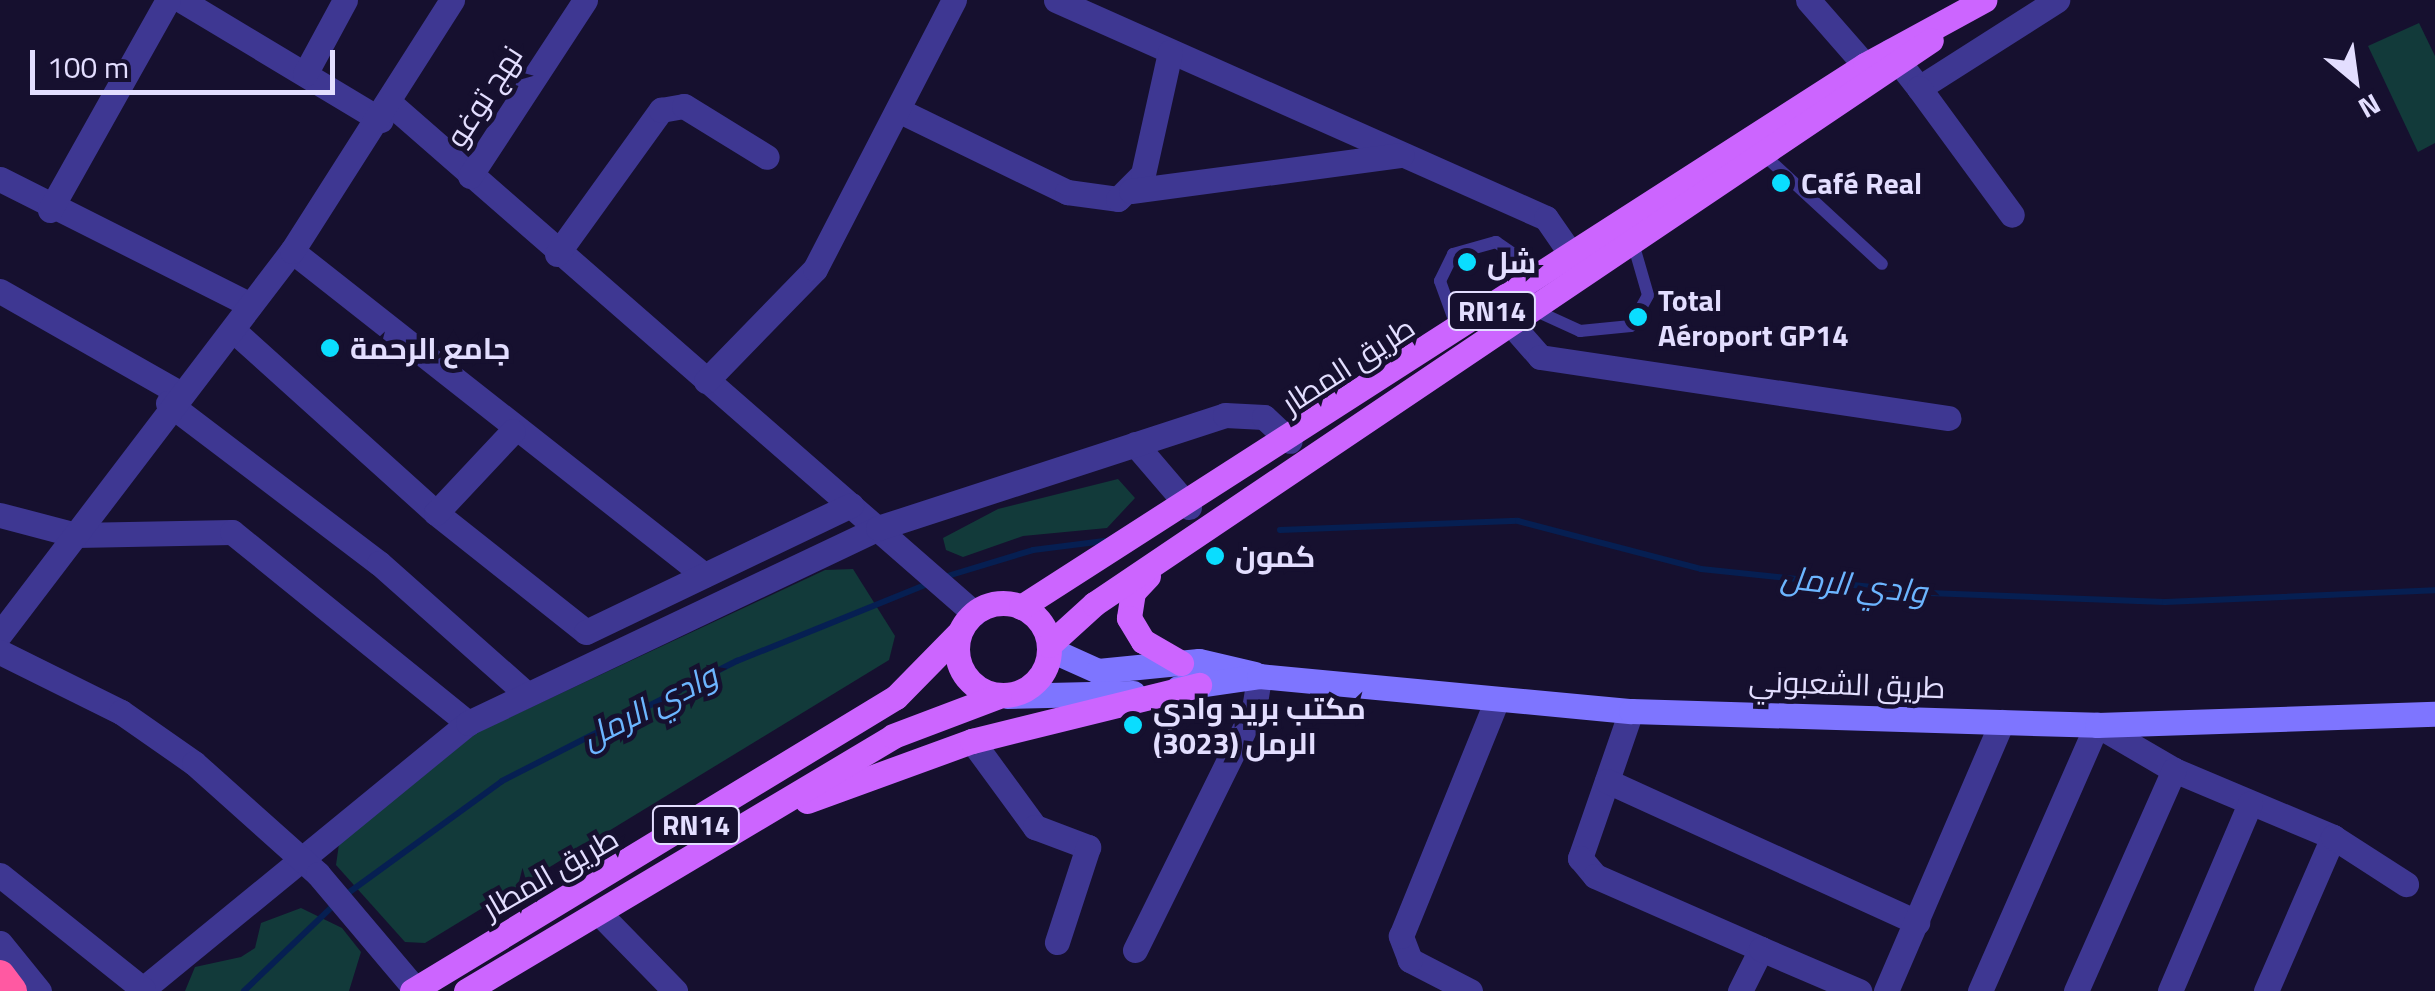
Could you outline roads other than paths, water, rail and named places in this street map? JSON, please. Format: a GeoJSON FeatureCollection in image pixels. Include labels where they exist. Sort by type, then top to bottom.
{"type":"FeatureCollection","features":[{"type":"Feature","properties":{"kind":"highway"},"geometry":{"type":"LineString","coordinates":[[0,975],[12,991]]}},
{"type":"Feature","properties":{"kind":"main road","name":"طريق المطار"},"geometry":{"type":"LineString","coordinates":[[1021,606],[1188,507],[1459,333],[1532,310],[1765,156],[1895,59],[1984,0]]}},
{"type":"Feature","properties":{"kind":"main road","name":"طريق المطار"},"geometry":{"type":"LineString","coordinates":[[1049,647],[1166,557],[1503,316],[1545,276],[1865,65],[1895,59]]}},
{"type":"Feature","properties":{"kind":"main road"},"geometry":{"type":"LineString","coordinates":[[1166,557],[1133,592],[1130,618],[1143,640],[1181,663]]}},
{"type":"Feature","properties":{"kind":"main road"},"geometry":{"type":"LineString","coordinates":[[1021,606],[1049,647]]}},
{"type":"Feature","properties":{"kind":"main road","name":"RN14"},"geometry":{"type":"LineString","coordinates":[[966,623],[1021,606]]}},
{"type":"Feature","properties":{"kind":"main road","name":"طريق المطار"},"geometry":{"type":"LineString","coordinates":[[415,990],[896,697],[966,623]]}},
{"type":"Feature","properties":{"kind":"main road"},"geometry":{"type":"LineString","coordinates":[[966,623],[963,674],[1003,696]]}},
{"type":"Feature","properties":{"kind":"main road","name":"RN14"},"geometry":{"type":"LineString","coordinates":[[1003,696],[1037,681],[1049,647]]}},
{"type":"Feature","properties":{"kind":"main road"},"geometry":{"type":"LineString","coordinates":[[694,855],[972,741],[1199,685]]}},
{"type":"Feature","properties":{"kind":"main road","name":"طريق المطار"},"geometry":{"type":"LineString","coordinates":[[466,991],[893,736],[1003,696]]}},
{"type":"Feature","properties":{"kind":"street"},"geometry":{"type":"LineString","coordinates":[[50,210],[168,0]]}},
{"type":"Feature","properties":{"kind":"street"},"geometry":{"type":"LineString","coordinates":[[181,0],[305,74],[386,113],[470,176],[878,528],[966,623]]}},
{"type":"Feature","properties":{"kind":"street"},"geometry":{"type":"LineString","coordinates":[[305,74],[345,0]]}},
{"type":"Feature","properties":{"kind":"street"},"geometry":{"type":"LineString","coordinates":[[0,634],[76,535],[172,397],[233,330],[292,251],[386,113],[452,0]]}},
{"type":"Feature","properties":{"kind":"street","name":"نهج توغو"},"geometry":{"type":"LineString","coordinates":[[470,176],[585,0]]}},
{"type":"Feature","properties":{"kind":"street"},"geometry":{"type":"LineString","coordinates":[[706,382],[816,269],[954,0]]}},
{"type":"Feature","properties":{"kind":"street"},"geometry":{"type":"LineString","coordinates":[[1056,0],[1546,218],[1573,257]]}},
{"type":"Feature","properties":{"kind":"street"},"geometry":{"type":"LineString","coordinates":[[1808,0],[1865,65]]}},
{"type":"Feature","properties":{"kind":"street"},"geometry":{"type":"LineString","coordinates":[[1919,88],[2057,0]]}},
{"type":"Feature","properties":{"kind":"street"},"geometry":{"type":"LineString","coordinates":[[1131,191],[1170,52]]}},
{"type":"Feature","properties":{"kind":"street"},"geometry":{"type":"LineString","coordinates":[[1895,59],[2012,215]]}},
{"type":"Feature","properties":{"kind":"street"},"geometry":{"type":"LineString","coordinates":[[557,254],[661,110],[684,106],[766,158]]}},
{"type":"Feature","properties":{"kind":"street"},"geometry":{"type":"LineString","coordinates":[[898,110],[1067,192],[1098,200],[1131,191],[1402,155]]}},
{"type":"Feature","properties":{"kind":"street"},"geometry":{"type":"LineString","coordinates":[[0,180],[50,210],[250,305]]}},
{"type":"Feature","properties":{"kind":"street"},"geometry":{"type":"LineString","coordinates":[[292,251],[513,432],[704,574]]}},
{"type":"Feature","properties":{"kind":"street"},"geometry":{"type":"LineString","coordinates":[[0,291],[172,397],[379,564],[522,691]]}},
{"type":"Feature","properties":{"kind":"street"},"geometry":{"type":"LineString","coordinates":[[1503,316],[1540,357],[1948,418]]}},
{"type":"Feature","properties":{"kind":"street"},"geometry":{"type":"LineString","coordinates":[[233,330],[436,512],[586,632],[596,656]]}},
{"type":"Feature","properties":{"kind":"street"},"geometry":{"type":"LineString","coordinates":[[0,875],[142,990],[297,855],[468,723],[522,691],[878,528],[1135,444],[1250,414],[1290,441]]}},
{"type":"Feature","properties":{"kind":"street"},"geometry":{"type":"LineString","coordinates":[[436,512],[513,432]]}},
{"type":"Feature","properties":{"kind":"street"},"geometry":{"type":"LineString","coordinates":[[1135,444],[1188,507]]}},
{"type":"Feature","properties":{"kind":"street"},"geometry":{"type":"LineString","coordinates":[[586,632],[851,506]]}},
{"type":"Feature","properties":{"kind":"street"},"geometry":{"type":"LineString","coordinates":[[0,515],[76,535],[241,536],[468,723]]}},
{"type":"Feature","properties":{"kind":"street","name":"طريق الشعبوني"},"geometry":{"type":"LineString","coordinates":[[1049,647],[1098,671],[1220,662],[1259,676],[1496,702],[1631,711],[2098,725],[2435,714]]}},
{"type":"Feature","properties":{"kind":"street"},"geometry":{"type":"LineString","coordinates":[[0,652],[146,728],[297,855],[415,990]]}},
{"type":"Feature","properties":{"kind":"street"},"geometry":{"type":"LineString","coordinates":[[1135,950],[1254,710],[1259,676]]}},
{"type":"Feature","properties":{"kind":"street","name":"طريق الشعبوني"},"geometry":{"type":"LineString","coordinates":[[1003,696],[1199,685],[1259,676]]}},
{"type":"Feature","properties":{"kind":"street"},"geometry":{"type":"LineString","coordinates":[[1470,991],[1410,960],[1401,936],[1496,702]]}},
{"type":"Feature","properties":{"kind":"street"},"geometry":{"type":"LineString","coordinates":[[1631,711],[1580,858],[1595,876],[1859,991]]}},
{"type":"Feature","properties":{"kind":"street"},"geometry":{"type":"LineString","coordinates":[[1886,991],[2002,722]]}},
{"type":"Feature","properties":{"kind":"street"},"geometry":{"type":"LineString","coordinates":[[1980,991],[2098,725],[2174,770],[2333,838],[2406,884]]}},
{"type":"Feature","properties":{"kind":"street"},"geometry":{"type":"LineString","coordinates":[[972,741],[1035,827],[1088,846],[1057,942]]}},
{"type":"Feature","properties":{"kind":"street"},"geometry":{"type":"LineString","coordinates":[[2076,991],[2174,770]]}},
{"type":"Feature","properties":{"kind":"street"},"geometry":{"type":"LineString","coordinates":[[1607,781],[1917,922]]}},
{"type":"Feature","properties":{"kind":"street"},"geometry":{"type":"LineString","coordinates":[[2170,991],[2250,803]]}},
{"type":"Feature","properties":{"kind":"street"},"geometry":{"type":"LineString","coordinates":[[2266,991],[2333,838]]}},
{"type":"Feature","properties":{"kind":"street"},"geometry":{"type":"LineString","coordinates":[[599,912],[675,991]]}},
{"type":"Feature","properties":{"kind":"street"},"geometry":{"type":"LineString","coordinates":[[0,942],[40,991]]}},
{"type":"Feature","properties":{"kind":"street"},"geometry":{"type":"LineString","coordinates":[[1740,991],[1761,950]]}},
{"type":"Feature","properties":{"kind":"lane"},"geometry":{"type":"LineString","coordinates":[[1765,156],[1882,264]]}},
{"type":"Feature","properties":{"kind":"lane"},"geometry":{"type":"LineString","coordinates":[[1459,333],[1440,281],[1453,254],[1496,242],[1545,276]]}},
{"type":"Feature","properties":{"kind":"lane"},"geometry":{"type":"LineString","coordinates":[[1532,310],[1580,331],[1631,326],[1648,296],[1632,243]]}},
{"type":"Feature","properties":{"kind":"waterway","name":"وادي الرمل"},"geometry":{"type":"LineString","coordinates":[[1280,530],[1518,521],[1701,569],[1929,593],[2165,602],[2435,590]]}},
{"type":"Feature","properties":{"kind":"waterway","name":"وادي الرمل"},"geometry":{"type":"LineString","coordinates":[[941,578],[1033,550],[1104,541]]}},
{"type":"Feature","properties":{"kind":"waterway","name":"وادي الرمل"},"geometry":{"type":"LineString","coordinates":[[344,896],[502,781],[737,661],[930,583]]}},
{"type":"Feature","properties":{"kind":"waterway","name":"وادي الرمل"},"geometry":{"type":"LineString","coordinates":[[244,991],[335,904]]}},
{"type":"Feature","properties":{"kind":"place","name":"Café Real"},"geometry":{"type":"Point","coordinates":[1781,183]}},
{"type":"Feature","properties":{"kind":"place","name":"شل"},"geometry":{"type":"Point","coordinates":[1467,262]}},
{"type":"Feature","properties":{"kind":"place","name":"Total Aéroport GP14"},"geometry":{"type":"Point","coordinates":[1638,317]}},
{"type":"Feature","properties":{"kind":"place","name":"جامع الرحمة"},"geometry":{"type":"Point","coordinates":[330,348]}},
{"type":"Feature","properties":{"kind":"place","name":"كمون"},"geometry":{"type":"Point","coordinates":[1215,556]}},
{"type":"Feature","properties":{"kind":"place","name":"مكتب بريد وادي الرمل (3023)"},"geometry":{"type":"Point","coordinates":[1133,725]}}]}
